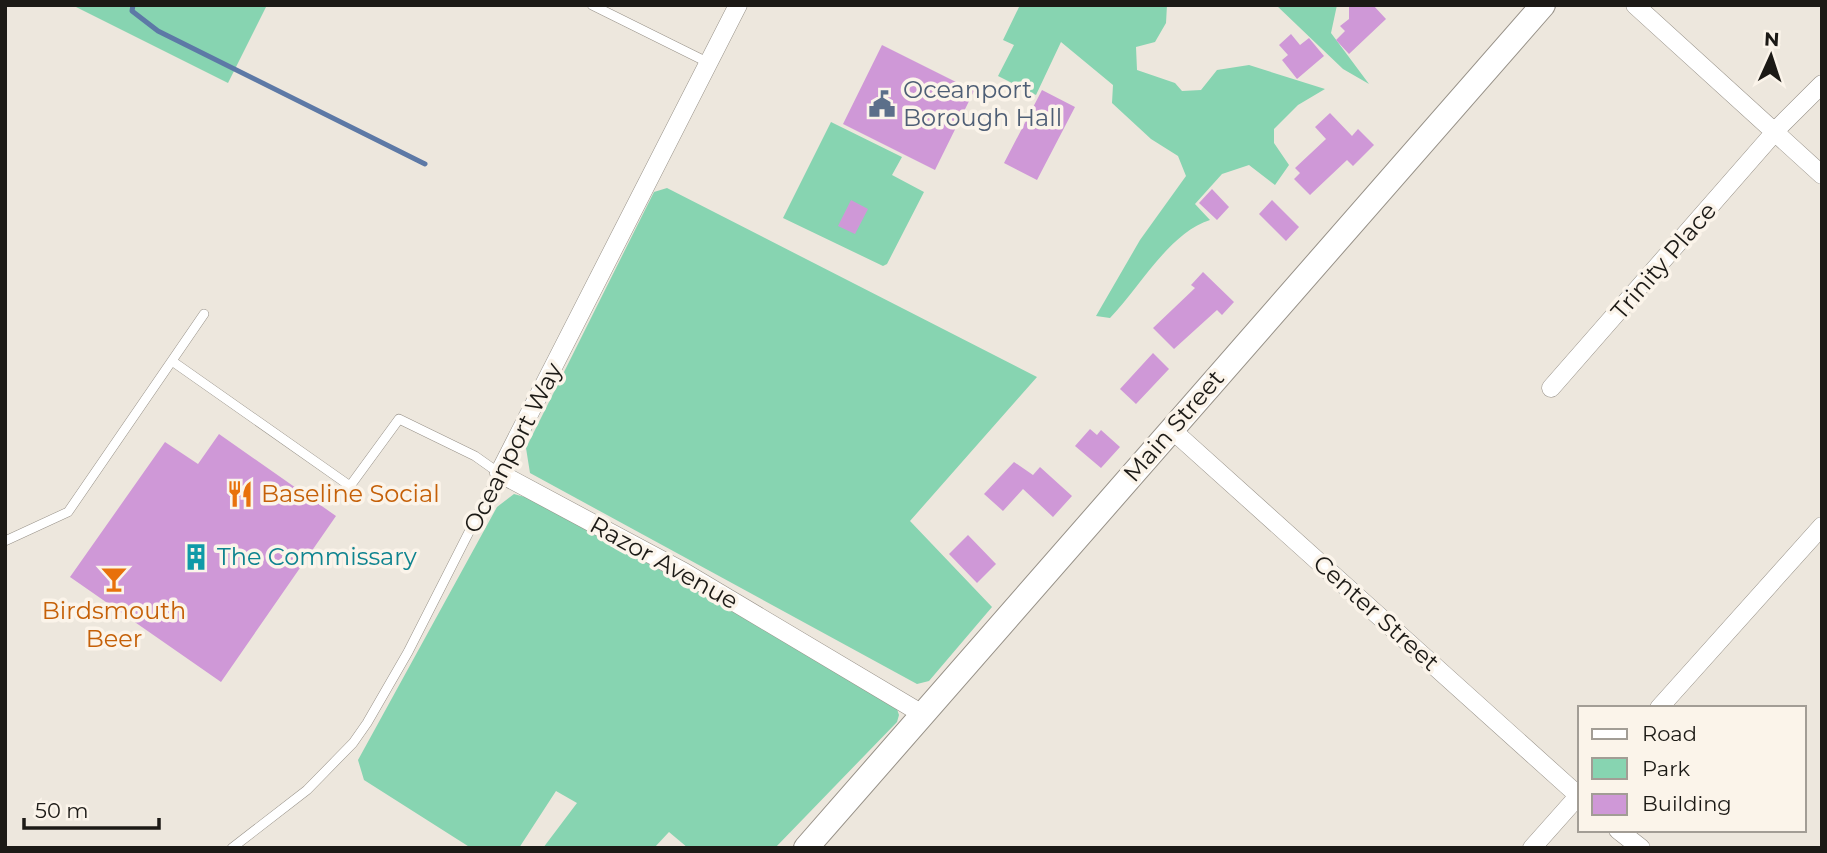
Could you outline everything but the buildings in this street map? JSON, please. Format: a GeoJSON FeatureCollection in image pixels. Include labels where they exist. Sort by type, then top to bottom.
{"type":"FeatureCollection","features":[{"type":"Feature","properties":{"kind":"street","name":"Oceanport Way"},"geometry":{"type":"LineString","coordinates":[[499,473],[738,5]]}},
{"type":"Feature","properties":{"kind":"street","name":"Main Street"},"geometry":{"type":"LineString","coordinates":[[806,848],[1543,5]]}},
{"type":"Feature","properties":{"kind":"street"},"geometry":{"type":"LineString","coordinates":[[1635,5],[1822,175]]}},
{"type":"Feature","properties":{"kind":"street","name":"Trinity Place"},"geometry":{"type":"LineString","coordinates":[[1552,388],[1822,84]]}},
{"type":"Feature","properties":{"kind":"street","name":"Center Street"},"geometry":{"type":"LineString","coordinates":[[1171,429],[1578,794]]}},
{"type":"Feature","properties":{"kind":"street","name":"Razor Avenue"},"geometry":{"type":"LineString","coordinates":[[499,473],[684,572],[925,715]]}},
{"type":"Feature","properties":{"kind":"street"},"geometry":{"type":"LineString","coordinates":[[1661,706],[1822,526]]}},
{"type":"Feature","properties":{"kind":"street"},"geometry":{"type":"LineString","coordinates":[[1532,848],[1578,798]]}},
{"type":"Feature","properties":{"kind":"street"},"geometry":{"type":"LineString","coordinates":[[1621,832],[1641,848]]}},
{"type":"Feature","properties":{"kind":"lane"},"geometry":{"type":"LineString","coordinates":[[592,5],[709,63]]}},
{"type":"Feature","properties":{"kind":"lane"},"geometry":{"type":"LineString","coordinates":[[5,541],[68,512],[204,314]]}},
{"type":"Feature","properties":{"kind":"lane","name":"Razor Avenue"},"geometry":{"type":"LineString","coordinates":[[172,361],[350,486],[399,419],[475,456],[499,473]]}},
{"type":"Feature","properties":{"kind":"lane","name":"Oceanport Way"},"geometry":{"type":"LineString","coordinates":[[232,848],[307,790],[345,751],[367,723],[408,652],[499,473]]}},
{"type":"Feature","properties":{"kind":"green space"},"geometry":{"type":"Polygon","coordinates":[[[72,5],[267,5],[228,83],[72,5]]]}},
{"type":"Feature","properties":{"kind":"green space"},"geometry":{"type":"Polygon","coordinates":[[[1020,5],[1167,5],[1166,23],[1155,42],[1136,47],[1137,70],[1175,83],[1182,91],[1201,90],[1217,70],[1249,65],[1325,89],[1298,105],[1274,129],[1274,143],[1289,165],[1275,185],[1249,165],[1222,174],[1195,204],[1210,220],[1181,236],[1110,318],[1096,316],[1140,240],[1186,176],[1178,156],[1151,139],[1112,103],[1113,85],[1061,42],[1036,95],[998,76],[1014,45],[1003,40],[1020,5]]]}},
{"type":"Feature","properties":{"kind":"green space"},"geometry":{"type":"Polygon","coordinates":[[[1276,5],[1337,5],[1331,33],[1369,84],[1343,69],[1276,5]]]}},
{"type":"Feature","properties":{"kind":"green space"},"geometry":{"type":"Polygon","coordinates":[[[831,122],[902,157],[892,175],[924,192],[887,264],[883,266],[783,218],[831,122]]]}},
{"type":"Feature","properties":{"kind":"green space"},"geometry":{"type":"Polygon","coordinates":[[[667,188],[1037,377],[910,521],[992,607],[929,681],[917,684],[530,473],[526,448],[654,192],[667,188]]]}},
{"type":"Feature","properties":{"kind":"green space"},"geometry":{"type":"Polygon","coordinates":[[[514,494],[532,499],[894,700],[899,715],[897,722],[775,848],[688,848],[669,832],[654,848],[543,848],[577,803],[556,791],[519,848],[471,848],[364,780],[358,760],[497,507],[514,494]]]}},
{"type":"Feature","properties":{"kind":"waterway"},"geometry":{"type":"LineString","coordinates":[[133,5],[132,11],[158,31],[425,164]]}},
{"type":"Feature","properties":{"kind":"place","name":"Oceanport Borough Hall"},"geometry":{"type":"Point","coordinates":[882,104]}},
{"type":"Feature","properties":{"kind":"place","name":"Baseline Social"},"geometry":{"type":"Point","coordinates":[240,494]}},
{"type":"Feature","properties":{"kind":"place","name":"The Commissary"},"geometry":{"type":"Point","coordinates":[196,557]}},
{"type":"Feature","properties":{"kind":"place","name":"Birdsmouth Beer"},"geometry":{"type":"Point","coordinates":[114,579]}}]}
